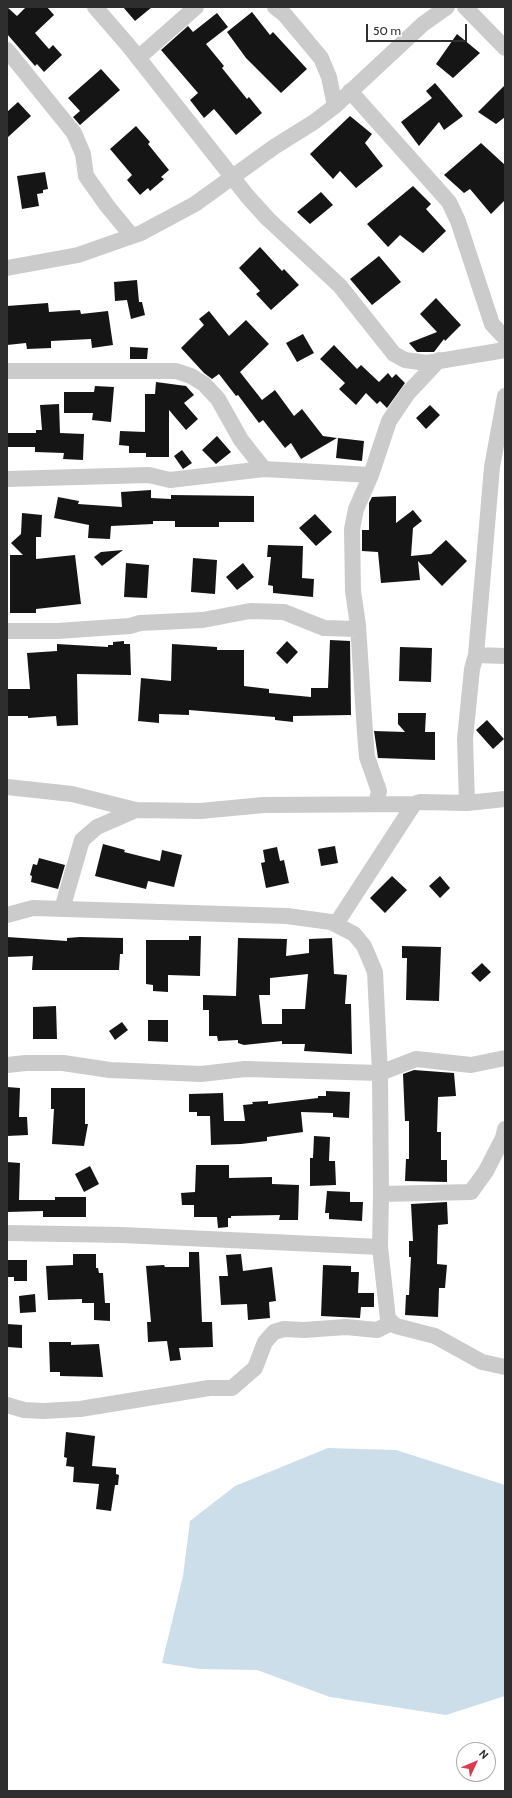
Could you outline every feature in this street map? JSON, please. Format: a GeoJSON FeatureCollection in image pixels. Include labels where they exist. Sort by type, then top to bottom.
{"type":"FeatureCollection","features":[{"type":"Feature","properties":{"kind":"street"},"geometry":{"type":"LineString","coordinates":[[95,7],[138,58],[248,197],[340,286],[394,354],[405,360],[416,363],[505,350]]}},
{"type":"Feature","properties":{"kind":"street"},"geometry":{"type":"LineString","coordinates":[[138,58],[196,7]]}},
{"type":"Feature","properties":{"kind":"street"},"geometry":{"type":"LineString","coordinates":[[275,7],[285,15],[321,58],[329,77],[335,106]]}},
{"type":"Feature","properties":{"kind":"street"},"geometry":{"type":"LineString","coordinates":[[7,268],[78,255],[132,236],[165,222],[195,204],[232,176],[314,122],[335,106],[423,24],[447,7]]}},
{"type":"Feature","properties":{"kind":"street"},"geometry":{"type":"LineString","coordinates":[[465,7],[505,48]]}},
{"type":"Feature","properties":{"kind":"street"},"geometry":{"type":"LineString","coordinates":[[7,50],[74,133],[84,154],[86,176],[108,207],[132,236]]}},
{"type":"Feature","properties":{"kind":"street"},"geometry":{"type":"LineString","coordinates":[[350,91],[450,202],[458,221],[492,324],[505,338]]}},
{"type":"Feature","properties":{"kind":"street"},"geometry":{"type":"LineString","coordinates":[[376,804],[379,790],[367,756],[358,629],[353,591],[352,529],[356,509],[371,475],[389,421],[408,393],[439,360]]}},
{"type":"Feature","properties":{"kind":"street"},"geometry":{"type":"LineString","coordinates":[[7,371],[176,371],[191,376],[204,384],[218,399],[241,440],[264,469]]}},
{"type":"Feature","properties":{"kind":"street"},"geometry":{"type":"LineString","coordinates":[[467,803],[465,739],[472,669],[476,655],[492,467],[505,396]]}},
{"type":"Feature","properties":{"kind":"street"},"geometry":{"type":"LineString","coordinates":[[7,479],[149,475],[170,480],[264,469],[371,475]]}},
{"type":"Feature","properties":{"kind":"street"},"geometry":{"type":"LineString","coordinates":[[7,631],[57,631],[130,626],[140,623],[203,620],[250,611],[284,612],[324,628],[358,629]]}},
{"type":"Feature","properties":{"kind":"street"},"geometry":{"type":"LineString","coordinates":[[476,655],[505,656]]}},
{"type":"Feature","properties":{"kind":"street"},"geometry":{"type":"LineString","coordinates":[[7,787],[72,794],[136,810],[200,811],[264,805],[414,804],[420,802],[467,803],[505,799]]}},
{"type":"Feature","properties":{"kind":"street"},"geometry":{"type":"LineString","coordinates":[[336,924],[414,804]]}},
{"type":"Feature","properties":{"kind":"street"},"geometry":{"type":"LineString","coordinates":[[62,909],[82,840],[97,827],[136,810]]}},
{"type":"Feature","properties":{"kind":"street"},"geometry":{"type":"LineString","coordinates":[[7,915],[33,908],[286,916],[320,920],[336,924],[354,934],[364,946],[375,972],[380,1073],[380,1247],[388,1318],[391,1323],[396,1326],[435,1336],[482,1362],[505,1367]]}},
{"type":"Feature","properties":{"kind":"street"},"geometry":{"type":"LineString","coordinates":[[7,1065],[26,1063],[63,1063],[110,1070],[201,1074],[245,1069],[380,1073],[416,1059],[471,1065],[505,1058]]}},
{"type":"Feature","properties":{"kind":"street"},"geometry":{"type":"LineString","coordinates":[[381,1194],[471,1192],[486,1171],[503,1138],[505,1129]]}},
{"type":"Feature","properties":{"kind":"street"},"geometry":{"type":"LineString","coordinates":[[7,1233],[122,1235],[380,1247]]}},
{"type":"Feature","properties":{"kind":"street"},"geometry":{"type":"LineString","coordinates":[[7,1404],[24,1410],[43,1411],[80,1409],[210,1388],[232,1388],[254,1368],[265,1342],[274,1332],[284,1329],[304,1330],[346,1327],[378,1330],[391,1323]]}},
{"type":"Feature","properties":{"kind":"water"},"geometry":{"type":"Polygon","coordinates":[[[328,1448],[396,1450],[505,1485],[505,1696],[446,1715],[330,1697],[257,1670],[200,1669],[162,1663],[183,1576],[190,1521],[235,1486],[328,1448]]]}},
{"type":"Feature","properties":{"kind":"building"},"geometry":{"type":"Polygon","coordinates":[[[7,7],[17,16],[26,7],[47,7],[54,15],[35,33],[49,49],[53,45],[62,55],[44,72],[37,64],[35,66],[7,34],[7,7]]]}},
{"type":"Feature","properties":{"kind":"building"},"geometry":{"type":"Polygon","coordinates":[[[123,7],[152,7],[135,21],[123,7]]]}},
{"type":"Feature","properties":{"kind":"building"},"geometry":{"type":"Polygon","coordinates":[[[252,12],[270,35],[273,32],[307,69],[281,93],[246,58],[227,32],[252,12]]]}},
{"type":"Feature","properties":{"kind":"building"},"geometry":{"type":"Polygon","coordinates":[[[217,13],[228,27],[206,44],[224,66],[222,68],[247,99],[249,97],[262,113],[236,135],[214,109],[204,118],[190,100],[198,93],[161,50],[188,26],[193,32],[217,13]]]}},
{"type":"Feature","properties":{"kind":"building"},"geometry":{"type":"Polygon","coordinates":[[[457,34],[480,53],[453,78],[436,64],[457,34]]]}},
{"type":"Feature","properties":{"kind":"building"},"geometry":{"type":"Polygon","coordinates":[[[101,69],[120,90],[80,125],[73,117],[80,111],[68,98],[101,69]]]}},
{"type":"Feature","properties":{"kind":"building"},"geometry":{"type":"Polygon","coordinates":[[[435,83],[463,116],[444,130],[439,122],[419,146],[401,122],[432,98],[426,91],[435,83]]]}},
{"type":"Feature","properties":{"kind":"building"},"geometry":{"type":"Polygon","coordinates":[[[505,85],[505,117],[496,124],[478,112],[505,85]]]}},
{"type":"Feature","properties":{"kind":"building"},"geometry":{"type":"Polygon","coordinates":[[[18,102],[31,116],[7,138],[7,112],[18,102]]]}},
{"type":"Feature","properties":{"kind":"building"},"geometry":{"type":"Polygon","coordinates":[[[350,116],[372,134],[365,143],[383,166],[356,188],[340,171],[333,179],[310,154],[350,116]]]}},
{"type":"Feature","properties":{"kind":"building"},"geometry":{"type":"Polygon","coordinates":[[[136,126],[150,142],[148,144],[169,170],[161,177],[164,179],[150,191],[148,188],[140,195],[127,180],[132,175],[110,149],[136,126]]]}},
{"type":"Feature","properties":{"kind":"building"},"geometry":{"type":"Polygon","coordinates":[[[481,143],[505,165],[505,200],[491,214],[470,189],[464,193],[444,175],[481,143]]]}},
{"type":"Feature","properties":{"kind":"building"},"geometry":{"type":"Polygon","coordinates":[[[45,172],[48,189],[43,190],[43,193],[37,194],[39,206],[22,209],[17,176],[45,172]]]}},
{"type":"Feature","properties":{"kind":"building"},"geometry":{"type":"Polygon","coordinates":[[[413,186],[431,204],[426,209],[446,231],[423,253],[400,235],[388,247],[367,224],[413,186]]]}},
{"type":"Feature","properties":{"kind":"building"},"geometry":{"type":"Polygon","coordinates":[[[321,192],[333,205],[310,224],[297,212],[321,192]]]}},
{"type":"Feature","properties":{"kind":"building"},"geometry":{"type":"Polygon","coordinates":[[[260,247],[282,271],[284,269],[299,285],[271,310],[256,294],[260,291],[239,268],[260,247]]]}},
{"type":"Feature","properties":{"kind":"building"},"geometry":{"type":"Polygon","coordinates":[[[379,256],[401,282],[372,305],[350,279],[379,256]]]}},
{"type":"Feature","properties":{"kind":"building"},"geometry":{"type":"Polygon","coordinates":[[[137,280],[139,302],[142,302],[145,315],[131,319],[127,300],[115,301],[114,282],[137,280]]]}},
{"type":"Feature","properties":{"kind":"building"},"geometry":{"type":"Polygon","coordinates":[[[436,298],[461,325],[445,341],[444,339],[434,352],[417,352],[409,343],[437,332],[420,314],[436,298]]]}},
{"type":"Feature","properties":{"kind":"building"},"geometry":{"type":"Polygon","coordinates":[[[48,303],[49,312],[80,310],[81,314],[108,311],[113,345],[92,348],[91,339],[51,341],[51,348],[27,349],[26,343],[7,345],[7,306],[48,303]]]}},
{"type":"Feature","properties":{"kind":"building"},"geometry":{"type":"Polygon","coordinates":[[[209,311],[229,336],[246,320],[269,344],[240,372],[262,400],[275,390],[294,416],[302,409],[323,436],[337,438],[301,459],[291,443],[285,448],[263,420],[259,423],[238,395],[236,396],[219,374],[212,379],[204,373],[181,348],[204,325],[199,319],[209,311]]]}},
{"type":"Feature","properties":{"kind":"building"},"geometry":{"type":"Polygon","coordinates":[[[303,334],[314,353],[297,362],[286,343],[303,334]]]}},
{"type":"Feature","properties":{"kind":"building"},"geometry":{"type":"Polygon","coordinates":[[[334,345],[357,369],[361,365],[379,382],[388,373],[392,378],[396,374],[405,383],[387,408],[380,401],[377,404],[366,393],[356,405],[339,389],[345,383],[320,359],[334,345]]]}},
{"type":"Feature","properties":{"kind":"building"},"geometry":{"type":"Polygon","coordinates":[[[130,347],[148,348],[147,359],[130,359],[130,347]]]}},
{"type":"Feature","properties":{"kind":"building"},"geometry":{"type":"Polygon","coordinates":[[[156,382],[186,386],[194,395],[184,403],[198,419],[186,430],[169,410],[169,457],[146,457],[146,453],[129,453],[129,446],[119,445],[120,431],[145,432],[145,394],[155,394],[156,382]]]}},
{"type":"Feature","properties":{"kind":"building"},"geometry":{"type":"Polygon","coordinates":[[[95,386],[114,387],[111,422],[92,420],[93,413],[64,413],[64,392],[94,392],[95,386]]]}},
{"type":"Feature","properties":{"kind":"building"},"geometry":{"type":"Polygon","coordinates":[[[59,404],[60,433],[84,434],[83,460],[63,459],[64,453],[35,452],[35,447],[7,447],[7,433],[36,433],[36,430],[42,430],[40,405],[59,404]]]}},
{"type":"Feature","properties":{"kind":"building"},"geometry":{"type":"Polygon","coordinates":[[[430,405],[440,415],[426,429],[416,418],[430,405]]]}},
{"type":"Feature","properties":{"kind":"building"},"geometry":{"type":"Polygon","coordinates":[[[217,436],[231,452],[216,464],[202,450],[217,436]]]}},
{"type":"Feature","properties":{"kind":"building"},"geometry":{"type":"Polygon","coordinates":[[[338,438],[364,441],[362,461],[336,458],[338,438]]]}},
{"type":"Feature","properties":{"kind":"building"},"geometry":{"type":"Polygon","coordinates":[[[182,450],[192,463],[183,469],[174,456],[182,450]]]}},
{"type":"Feature","properties":{"kind":"building"},"geometry":{"type":"Polygon","coordinates":[[[151,490],[151,498],[171,499],[171,495],[254,496],[254,522],[219,522],[219,527],[175,527],[175,521],[153,521],[153,524],[111,526],[110,539],[88,538],[89,525],[54,518],[58,497],[79,501],[78,504],[122,507],[121,492],[151,490]]]}},
{"type":"Feature","properties":{"kind":"building"},"geometry":{"type":"Polygon","coordinates":[[[396,496],[396,523],[413,510],[422,521],[413,528],[411,556],[431,554],[446,540],[467,561],[442,586],[418,561],[420,580],[381,583],[378,552],[362,551],[362,530],[369,530],[369,503],[372,497],[396,496]]]}},
{"type":"Feature","properties":{"kind":"building"},"geometry":{"type":"Polygon","coordinates":[[[22,513],[42,515],[41,537],[36,537],[36,559],[75,555],[81,604],[36,609],[36,613],[10,613],[10,555],[23,555],[11,543],[21,534],[22,513]]]}},
{"type":"Feature","properties":{"kind":"building"},"geometry":{"type":"Polygon","coordinates":[[[315,514],[332,532],[316,546],[299,528],[315,514]]]}},
{"type":"Feature","properties":{"kind":"building"},"geometry":{"type":"Polygon","coordinates":[[[268,545],[303,546],[302,578],[314,579],[313,597],[273,593],[273,586],[268,585],[271,557],[267,557],[268,545]]]}},
{"type":"Feature","properties":{"kind":"building"},"geometry":{"type":"Polygon","coordinates":[[[123,550],[102,566],[94,557],[101,552],[123,550]]]}},
{"type":"Feature","properties":{"kind":"building"},"geometry":{"type":"Polygon","coordinates":[[[193,558],[217,560],[215,594],[191,592],[193,558]]]}},
{"type":"Feature","properties":{"kind":"building"},"geometry":{"type":"Polygon","coordinates":[[[126,563],[149,565],[147,598],[124,597],[126,563]]]}},
{"type":"Feature","properties":{"kind":"building"},"geometry":{"type":"Polygon","coordinates":[[[243,563],[254,577],[237,590],[226,577],[243,563]]]}},
{"type":"Feature","properties":{"kind":"building"},"geometry":{"type":"Polygon","coordinates":[[[330,640],[350,641],[351,715],[293,716],[293,722],[275,720],[275,717],[189,710],[189,715],[159,714],[159,723],[138,721],[141,678],[171,681],[172,644],[217,647],[217,650],[244,650],[244,686],[269,689],[269,693],[311,697],[311,688],[328,688],[330,640]]]}},
{"type":"Feature","properties":{"kind":"building"},"geometry":{"type":"Polygon","coordinates":[[[124,641],[124,644],[130,644],[131,675],[77,674],[78,725],[57,726],[56,716],[28,718],[28,716],[7,716],[7,689],[30,689],[27,653],[57,651],[57,644],[108,647],[108,645],[113,645],[113,642],[124,641]]]}},
{"type":"Feature","properties":{"kind":"building"},"geometry":{"type":"Polygon","coordinates":[[[287,641],[298,652],[287,664],[276,653],[287,641]]]}},
{"type":"Feature","properties":{"kind":"building"},"geometry":{"type":"Polygon","coordinates":[[[400,647],[432,648],[431,682],[399,681],[400,647]]]}},
{"type":"Feature","properties":{"kind":"building"},"geometry":{"type":"Polygon","coordinates":[[[398,713],[426,713],[425,732],[435,732],[435,760],[378,758],[374,731],[405,732],[398,724],[398,713]]]}},
{"type":"Feature","properties":{"kind":"building"},"geometry":{"type":"Polygon","coordinates":[[[487,720],[504,739],[493,749],[476,730],[487,720]]]}},
{"type":"Feature","properties":{"kind":"building"},"geometry":{"type":"Polygon","coordinates":[[[103,844],[125,850],[124,852],[160,861],[162,850],[182,855],[174,887],[148,881],[146,889],[95,876],[103,844]]]}},
{"type":"Feature","properties":{"kind":"building"},"geometry":{"type":"Polygon","coordinates":[[[335,846],[338,863],[321,866],[318,849],[335,846]]]}},
{"type":"Feature","properties":{"kind":"building"},"geometry":{"type":"Polygon","coordinates":[[[277,847],[280,861],[284,860],[289,883],[266,888],[261,863],[265,862],[263,850],[277,847]]]}},
{"type":"Feature","properties":{"kind":"building"},"geometry":{"type":"Polygon","coordinates":[[[39,858],[65,865],[58,889],[31,882],[32,876],[30,875],[33,864],[37,865],[39,858]]]}},
{"type":"Feature","properties":{"kind":"building"},"geometry":{"type":"Polygon","coordinates":[[[392,876],[407,890],[385,913],[370,898],[392,876]]]}},
{"type":"Feature","properties":{"kind":"building"},"geometry":{"type":"Polygon","coordinates":[[[440,876],[450,888],[440,898],[429,886],[440,876]]]}},
{"type":"Feature","properties":{"kind":"building"},"geometry":{"type":"Polygon","coordinates":[[[189,936],[201,936],[200,976],[168,975],[168,992],[153,991],[153,985],[146,984],[146,940],[189,940],[189,936]]]}},
{"type":"Feature","properties":{"kind":"building"},"geometry":{"type":"Polygon","coordinates":[[[7,937],[67,941],[67,938],[80,937],[123,938],[123,954],[120,954],[119,970],[32,970],[33,956],[7,957],[7,937]]]}},
{"type":"Feature","properties":{"kind":"building"},"geometry":{"type":"Polygon","coordinates":[[[238,938],[287,939],[286,956],[309,953],[309,939],[332,938],[334,974],[347,975],[345,1004],[351,1004],[352,1054],[304,1051],[305,1044],[282,1044],[282,1041],[244,1045],[238,1043],[238,1040],[218,1041],[217,1036],[209,1036],[209,1010],[203,1010],[203,995],[236,996],[238,938]],[[308,974],[270,978],[270,995],[259,995],[262,1024],[282,1024],[282,1009],[305,1009],[308,974]]]}},
{"type":"Feature","properties":{"kind":"building"},"geometry":{"type":"Polygon","coordinates":[[[402,946],[441,947],[439,1001],[406,1000],[407,958],[402,958],[402,946]]]}},
{"type":"Feature","properties":{"kind":"building"},"geometry":{"type":"Polygon","coordinates":[[[482,963],[491,972],[480,982],[471,973],[482,963]]]}},
{"type":"Feature","properties":{"kind":"building"},"geometry":{"type":"Polygon","coordinates":[[[56,1006],[57,1039],[33,1039],[33,1007],[56,1006]]]}},
{"type":"Feature","properties":{"kind":"building"},"geometry":{"type":"Polygon","coordinates":[[[148,1020],[168,1020],[168,1042],[148,1041],[148,1020]]]}},
{"type":"Feature","properties":{"kind":"building"},"geometry":{"type":"Polygon","coordinates":[[[122,1022],[128,1030],[115,1040],[109,1031],[122,1022]]]}},
{"type":"Feature","properties":{"kind":"building"},"geometry":{"type":"Polygon","coordinates":[[[414,1070],[454,1073],[456,1096],[438,1097],[437,1132],[441,1132],[441,1160],[447,1160],[447,1182],[405,1181],[406,1159],[409,1159],[409,1121],[405,1121],[403,1074],[414,1070]]]}},
{"type":"Feature","properties":{"kind":"building"},"geometry":{"type":"Polygon","coordinates":[[[7,1087],[20,1088],[19,1117],[27,1117],[28,1135],[7,1136],[7,1087]]]}},
{"type":"Feature","properties":{"kind":"building"},"geometry":{"type":"Polygon","coordinates":[[[51,1088],[85,1088],[85,1124],[88,1124],[84,1146],[52,1144],[54,1109],[51,1109],[51,1088]]]}},
{"type":"Feature","properties":{"kind":"building"},"geometry":{"type":"Polygon","coordinates":[[[326,1091],[350,1092],[349,1118],[333,1117],[333,1113],[301,1112],[303,1132],[267,1137],[267,1141],[211,1145],[210,1116],[197,1116],[197,1112],[189,1112],[189,1094],[223,1093],[224,1121],[245,1121],[243,1105],[253,1104],[252,1102],[268,1101],[268,1104],[318,1098],[318,1096],[326,1096],[326,1091]]]}},
{"type":"Feature","properties":{"kind":"building"},"geometry":{"type":"Polygon","coordinates":[[[314,1136],[330,1137],[329,1161],[335,1161],[336,1185],[310,1186],[310,1158],[313,1158],[314,1136]]]}},
{"type":"Feature","properties":{"kind":"building"},"geometry":{"type":"Polygon","coordinates":[[[7,1162],[20,1163],[19,1200],[55,1200],[55,1197],[86,1197],[86,1217],[43,1217],[43,1211],[7,1212],[7,1162]]]}},
{"type":"Feature","properties":{"kind":"building"},"geometry":{"type":"Polygon","coordinates":[[[196,1165],[229,1165],[229,1178],[272,1177],[272,1184],[299,1185],[298,1220],[279,1220],[280,1215],[231,1216],[231,1218],[228,1218],[228,1227],[218,1228],[217,1217],[194,1217],[194,1205],[182,1205],[181,1193],[195,1192],[196,1165]]]}},
{"type":"Feature","properties":{"kind":"building"},"geometry":{"type":"Polygon","coordinates":[[[90,1166],[99,1184],[84,1192],[75,1174],[90,1166]]]}},
{"type":"Feature","properties":{"kind":"building"},"geometry":{"type":"Polygon","coordinates":[[[327,1191],[350,1192],[350,1202],[363,1202],[362,1221],[329,1219],[329,1213],[325,1213],[327,1191]]]}},
{"type":"Feature","properties":{"kind":"building"},"geometry":{"type":"Polygon","coordinates":[[[447,1202],[448,1224],[438,1225],[437,1264],[447,1265],[445,1288],[439,1288],[438,1317],[405,1315],[406,1295],[409,1295],[411,1257],[409,1257],[409,1241],[413,1241],[411,1204],[447,1202]]]}},
{"type":"Feature","properties":{"kind":"building"},"geometry":{"type":"Polygon","coordinates":[[[189,1252],[199,1252],[202,1322],[212,1322],[213,1347],[179,1348],[181,1360],[170,1361],[167,1341],[148,1342],[147,1322],[151,1322],[146,1266],[164,1265],[165,1267],[189,1267],[189,1252]]]}},
{"type":"Feature","properties":{"kind":"building"},"geometry":{"type":"Polygon","coordinates":[[[73,1254],[96,1254],[96,1268],[98,1268],[99,1273],[103,1273],[105,1303],[110,1303],[110,1321],[94,1320],[94,1303],[82,1303],[82,1299],[48,1300],[46,1266],[73,1265],[73,1254]]]}},
{"type":"Feature","properties":{"kind":"building"},"geometry":{"type":"Polygon","coordinates":[[[241,1254],[243,1271],[272,1267],[276,1301],[269,1302],[270,1318],[248,1320],[247,1304],[221,1305],[219,1276],[228,1276],[226,1255],[241,1254]]]}},
{"type":"Feature","properties":{"kind":"building"},"geometry":{"type":"Polygon","coordinates":[[[7,1260],[27,1260],[27,1281],[14,1281],[14,1277],[7,1277],[7,1260]]]}},
{"type":"Feature","properties":{"kind":"building"},"geometry":{"type":"Polygon","coordinates":[[[323,1265],[351,1266],[351,1272],[359,1272],[358,1293],[374,1293],[374,1307],[361,1307],[360,1318],[321,1316],[323,1265]]]}},
{"type":"Feature","properties":{"kind":"building"},"geometry":{"type":"Polygon","coordinates":[[[35,1294],[36,1312],[20,1313],[19,1296],[35,1294]]]}},
{"type":"Feature","properties":{"kind":"building"},"geometry":{"type":"Polygon","coordinates":[[[7,1324],[22,1325],[22,1348],[7,1347],[7,1324]]]}},
{"type":"Feature","properties":{"kind":"building"},"geometry":{"type":"Polygon","coordinates":[[[49,1342],[71,1342],[71,1345],[99,1344],[103,1377],[60,1376],[60,1372],[50,1372],[49,1342]]]}},
{"type":"Feature","properties":{"kind":"building"},"geometry":{"type":"Polygon","coordinates":[[[66,1432],[95,1436],[92,1466],[116,1468],[116,1474],[119,1475],[118,1485],[115,1485],[111,1511],[96,1509],[99,1484],[73,1482],[74,1467],[66,1466],[67,1458],[64,1457],[66,1432]]]}}]}
